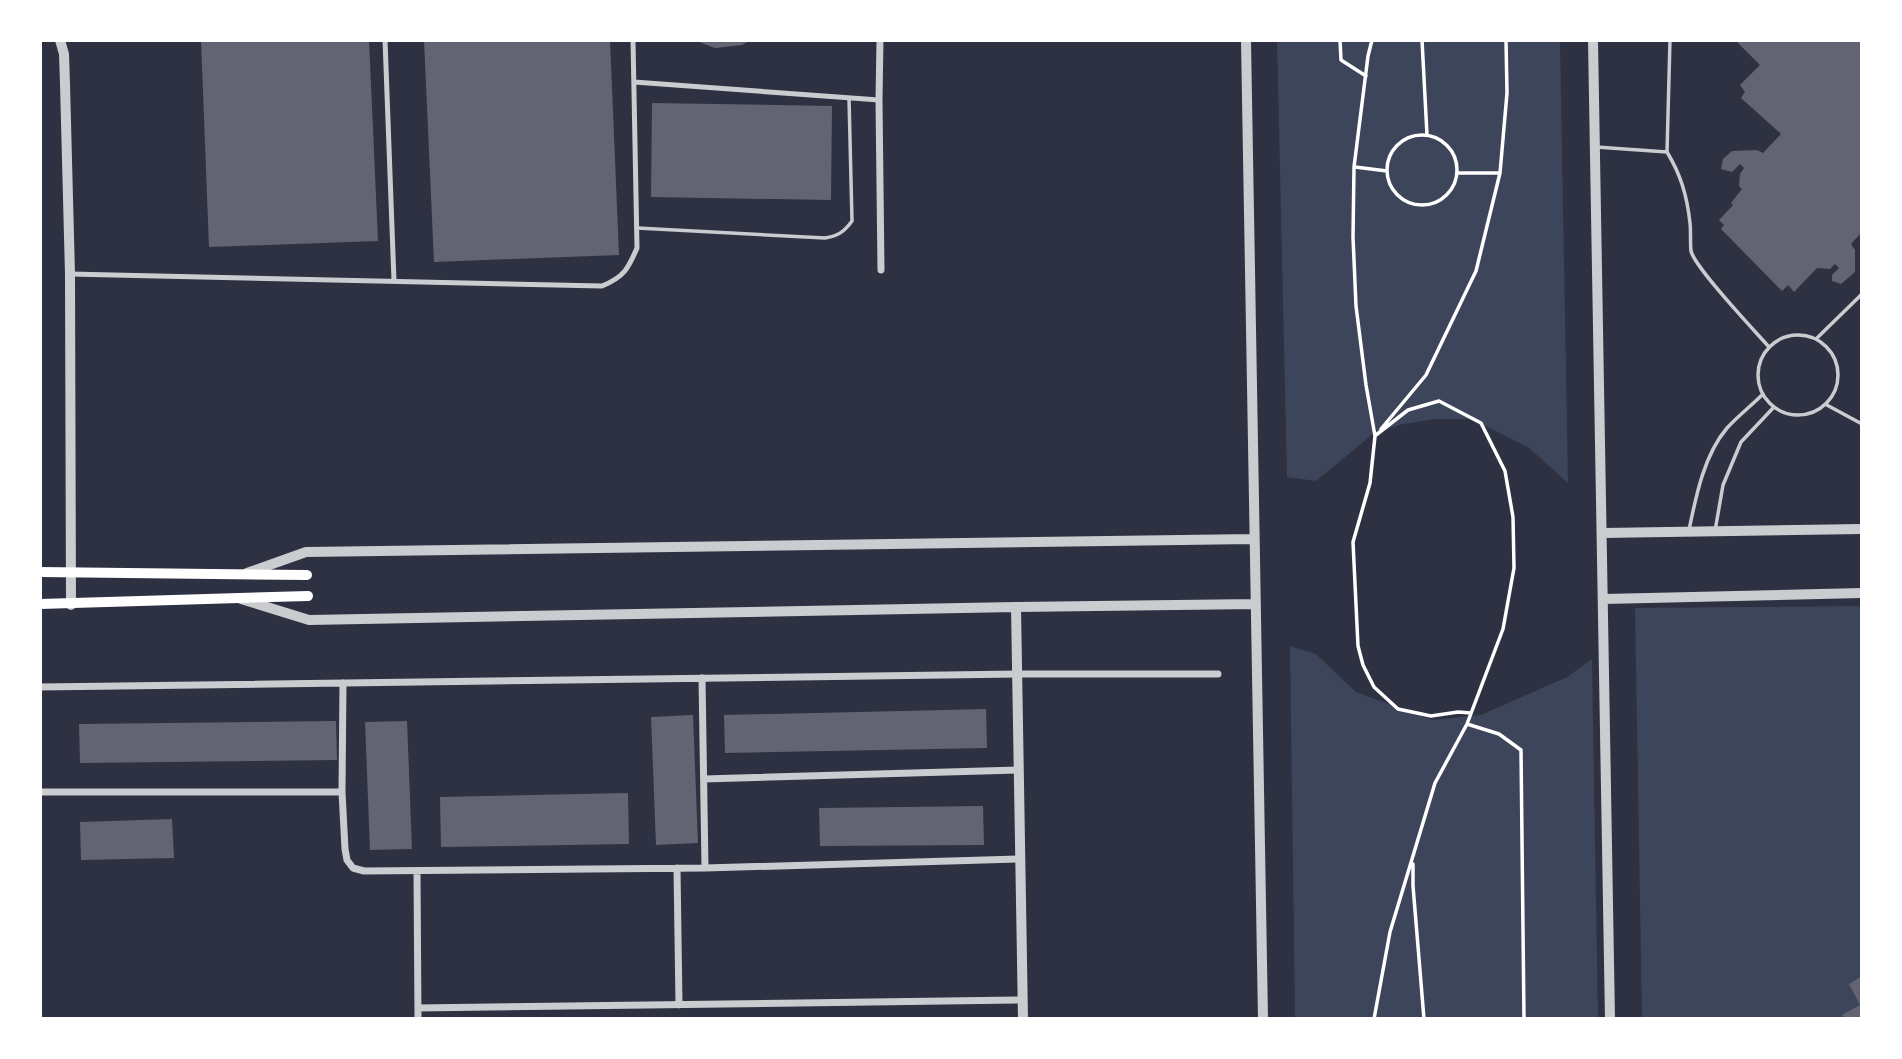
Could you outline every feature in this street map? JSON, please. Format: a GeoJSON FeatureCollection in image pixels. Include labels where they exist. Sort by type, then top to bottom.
{"type":"FeatureCollection","features":[{"type":"Feature","properties":{"kind":"main road"},"geometry":{"type":"LineString","coordinates":[[40,572],[307,575]]}},
{"type":"Feature","properties":{"kind":"main road"},"geometry":{"type":"LineString","coordinates":[[40,604],[308,596]]}},
{"type":"Feature","properties":{"kind":"street"},"geometry":{"type":"LineString","coordinates":[[60,40],[64,54],[70,274],[71,605]]}},
{"type":"Feature","properties":{"kind":"street"},"geometry":{"type":"LineString","coordinates":[[385,40],[394,281]]}},
{"type":"Feature","properties":{"kind":"street"},"geometry":{"type":"LineString","coordinates":[[70,274],[602,286],[617,280],[629,268],[637,248],[633,40]]}},
{"type":"Feature","properties":{"kind":"street"},"geometry":{"type":"LineString","coordinates":[[880,40],[881,270]]}},
{"type":"Feature","properties":{"kind":"street"},"geometry":{"type":"LineString","coordinates":[[1246,40],[1263,1019]]}},
{"type":"Feature","properties":{"kind":"street"},"geometry":{"type":"LineString","coordinates":[[1593,40],[1610,1019]]}},
{"type":"Feature","properties":{"kind":"street"},"geometry":{"type":"LineString","coordinates":[[634,82],[879,100]]}},
{"type":"Feature","properties":{"kind":"street"},"geometry":{"type":"LineString","coordinates":[[1603,533],[1862,528]]}},
{"type":"Feature","properties":{"kind":"street"},"geometry":{"type":"LineString","coordinates":[[243,574],[306,552],[1254,538]]}},
{"type":"Feature","properties":{"kind":"street"},"geometry":{"type":"LineString","coordinates":[[1604,598],[1862,593]]}},
{"type":"Feature","properties":{"kind":"street"},"geometry":{"type":"LineString","coordinates":[[240,599],[309,620],[1256,604]]}},
{"type":"Feature","properties":{"kind":"street"},"geometry":{"type":"LineString","coordinates":[[1016,607],[1023,1019]]}},
{"type":"Feature","properties":{"kind":"street"},"geometry":{"type":"LineString","coordinates":[[40,687],[1018,674],[1218,674]]}},
{"type":"Feature","properties":{"kind":"street"},"geometry":{"type":"LineString","coordinates":[[702,678],[705,868]]}},
{"type":"Feature","properties":{"kind":"street"},"geometry":{"type":"LineString","coordinates":[[343,683],[342,792],[345,849],[347,860],[353,868],[364,872],[705,868],[1021,859]]}},
{"type":"Feature","properties":{"kind":"street"},"geometry":{"type":"LineString","coordinates":[[704,779],[1019,770]]}},
{"type":"Feature","properties":{"kind":"street"},"geometry":{"type":"LineString","coordinates":[[40,792],[342,792]]}},
{"type":"Feature","properties":{"kind":"street"},"geometry":{"type":"LineString","coordinates":[[677,868],[679,1005]]}},
{"type":"Feature","properties":{"kind":"street"},"geometry":{"type":"LineString","coordinates":[[417,871],[418,1019]]}},
{"type":"Feature","properties":{"kind":"street"},"geometry":{"type":"LineString","coordinates":[[418,1008],[1023,1000]]}},
{"type":"Feature","properties":{"kind":"lane"},"geometry":{"type":"LineString","coordinates":[[1670,40],[1667,152],[1678,170],[1685,192],[1691,253],[1701,269],[1769,347]]}},
{"type":"Feature","properties":{"kind":"lane"},"geometry":{"type":"LineString","coordinates":[[637,228],[825,238],[846,230],[852,221],[849,98]]}},
{"type":"Feature","properties":{"kind":"lane"},"geometry":{"type":"LineString","coordinates":[[1595,147],[1667,152]]}},
{"type":"Feature","properties":{"kind":"lane"},"geometry":{"type":"LineString","coordinates":[[1816,339],[1862,294]]}},
{"type":"Feature","properties":{"kind":"lane"},"geometry":{"type":"LineString","coordinates":[[1799,335],[1816,339],[1829,349],[1837,364],[1838,380],[1833,396],[1821,408],[1806,415],[1789,414],[1774,407],[1763,394],[1758,378],[1761,362],[1769,347],[1783,338],[1799,335]]}},
{"type":"Feature","properties":{"kind":"lane"},"geometry":{"type":"LineString","coordinates":[[1688,532],[1710,456],[1726,429],[1763,394]]}},
{"type":"Feature","properties":{"kind":"lane"},"geometry":{"type":"LineString","coordinates":[[1825,404],[1862,424]]}},
{"type":"Feature","properties":{"kind":"lane"},"geometry":{"type":"LineString","coordinates":[[1715,531],[1723,485],[1741,442],[1774,407]]}},
{"type":"Feature","properties":{"kind":"path"},"geometry":{"type":"LineString","coordinates":[[1340,40],[1341,60],[1366,76]]}},
{"type":"Feature","properties":{"kind":"path"},"geometry":{"type":"LineString","coordinates":[[1372,40],[1354,167],[1356,306],[1375,436],[1370,483],[1353,542],[1357,646],[1374,687],[1398,709],[1431,716],[1471,713]]}},
{"type":"Feature","properties":{"kind":"path"},"geometry":{"type":"LineString","coordinates":[[1423,40],[1427,135]]}},
{"type":"Feature","properties":{"kind":"path"},"geometry":{"type":"LineString","coordinates":[[1375,436],[1426,375],[1476,271],[1500,173],[1507,93],[1506,40]]}},
{"type":"Feature","properties":{"kind":"path"},"geometry":{"type":"LineString","coordinates":[[1427,135],[1446,144],[1456,162],[1457,173],[1449,192],[1432,204],[1422,205],[1402,198],[1394,190],[1387,171],[1388,160],[1400,142],[1411,136],[1427,135]]}},
{"type":"Feature","properties":{"kind":"path"},"geometry":{"type":"LineString","coordinates":[[1354,167],[1387,171]]}},
{"type":"Feature","properties":{"kind":"path"},"geometry":{"type":"LineString","coordinates":[[1457,173],[1500,173]]}},
{"type":"Feature","properties":{"kind":"path"},"geometry":{"type":"LineString","coordinates":[[1374,1019],[1390,932],[1435,783],[1467,724],[1503,629],[1514,568],[1513,517],[1506,471],[1481,423],[1439,401],[1408,410],[1375,436]]}},
{"type":"Feature","properties":{"kind":"path"},"geometry":{"type":"LineString","coordinates":[[1467,724],[1499,734],[1521,750],[1524,1019]]}},
{"type":"Feature","properties":{"kind":"path"},"geometry":{"type":"LineString","coordinates":[[1413,857],[1424,1019]]}},
{"type":"Feature","properties":{"kind":"shaded area"},"geometry":{"type":"Polygon","coordinates":[[[1277,40],[1560,40],[1568,483],[1529,448],[1472,419],[1435,419],[1403,424],[1374,433],[1316,481],[1287,477],[1277,40]]]}},
{"type":"Feature","properties":{"kind":"shaded area"},"geometry":{"type":"Polygon","coordinates":[[[1862,606],[1862,1019],[1642,1019],[1635,608],[1862,606]]]}},
{"type":"Feature","properties":{"kind":"shaded area"},"geometry":{"type":"Polygon","coordinates":[[[1290,646],[1316,654],[1356,692],[1433,720],[1481,715],[1567,677],[1592,659],[1598,1019],[1295,1019],[1290,646]]]}},
{"type":"Feature","properties":{"kind":"building"},"geometry":{"type":"Polygon","coordinates":[[[201,40],[369,40],[378,241],[209,247],[201,40]]]}},
{"type":"Feature","properties":{"kind":"building"},"geometry":{"type":"Polygon","coordinates":[[[424,40],[610,40],[619,255],[434,262],[424,40]]]}},
{"type":"Feature","properties":{"kind":"building"},"geometry":{"type":"Polygon","coordinates":[[[694,40],[751,40],[742,45],[715,48],[694,40]]]}},
{"type":"Feature","properties":{"kind":"building"},"geometry":{"type":"Polygon","coordinates":[[[1735,40],[1862,40],[1862,232],[1851,244],[1855,250],[1855,272],[1841,284],[1832,281],[1832,275],[1839,268],[1835,264],[1830,269],[1817,268],[1794,292],[1788,285],[1782,291],[1721,229],[1724,225],[1719,220],[1733,205],[1731,203],[1742,189],[1739,186],[1740,174],[1744,168],[1740,164],[1732,172],[1721,169],[1723,159],[1732,151],[1757,150],[1763,153],[1781,134],[1741,98],[1745,92],[1740,85],[1760,65],[1735,40]]]}},
{"type":"Feature","properties":{"kind":"building"},"geometry":{"type":"Polygon","coordinates":[[[652,103],[832,106],[831,200],[651,197],[652,103]]]}},
{"type":"Feature","properties":{"kind":"building"},"geometry":{"type":"Polygon","coordinates":[[[986,709],[987,748],[725,753],[724,715],[986,709]]]}},
{"type":"Feature","properties":{"kind":"building"},"geometry":{"type":"Polygon","coordinates":[[[693,715],[698,843],[656,845],[651,717],[693,715]]]}},
{"type":"Feature","properties":{"kind":"building"},"geometry":{"type":"Polygon","coordinates":[[[336,721],[337,760],[80,763],[79,724],[336,721]]]}},
{"type":"Feature","properties":{"kind":"building"},"geometry":{"type":"Polygon","coordinates":[[[407,721],[412,849],[370,850],[365,722],[407,721]]]}},
{"type":"Feature","properties":{"kind":"building"},"geometry":{"type":"Polygon","coordinates":[[[628,793],[629,844],[441,847],[440,797],[628,793]]]}},
{"type":"Feature","properties":{"kind":"building"},"geometry":{"type":"Polygon","coordinates":[[[983,806],[984,845],[820,846],[819,808],[983,806]]]}},
{"type":"Feature","properties":{"kind":"building"},"geometry":{"type":"Polygon","coordinates":[[[172,819],[174,858],[81,860],[80,822],[172,819]]]}},
{"type":"Feature","properties":{"kind":"building"},"geometry":{"type":"Polygon","coordinates":[[[1862,976],[1862,1019],[1845,1019],[1842,1015],[1860,1005],[1849,984],[1862,976]]]}}]}
